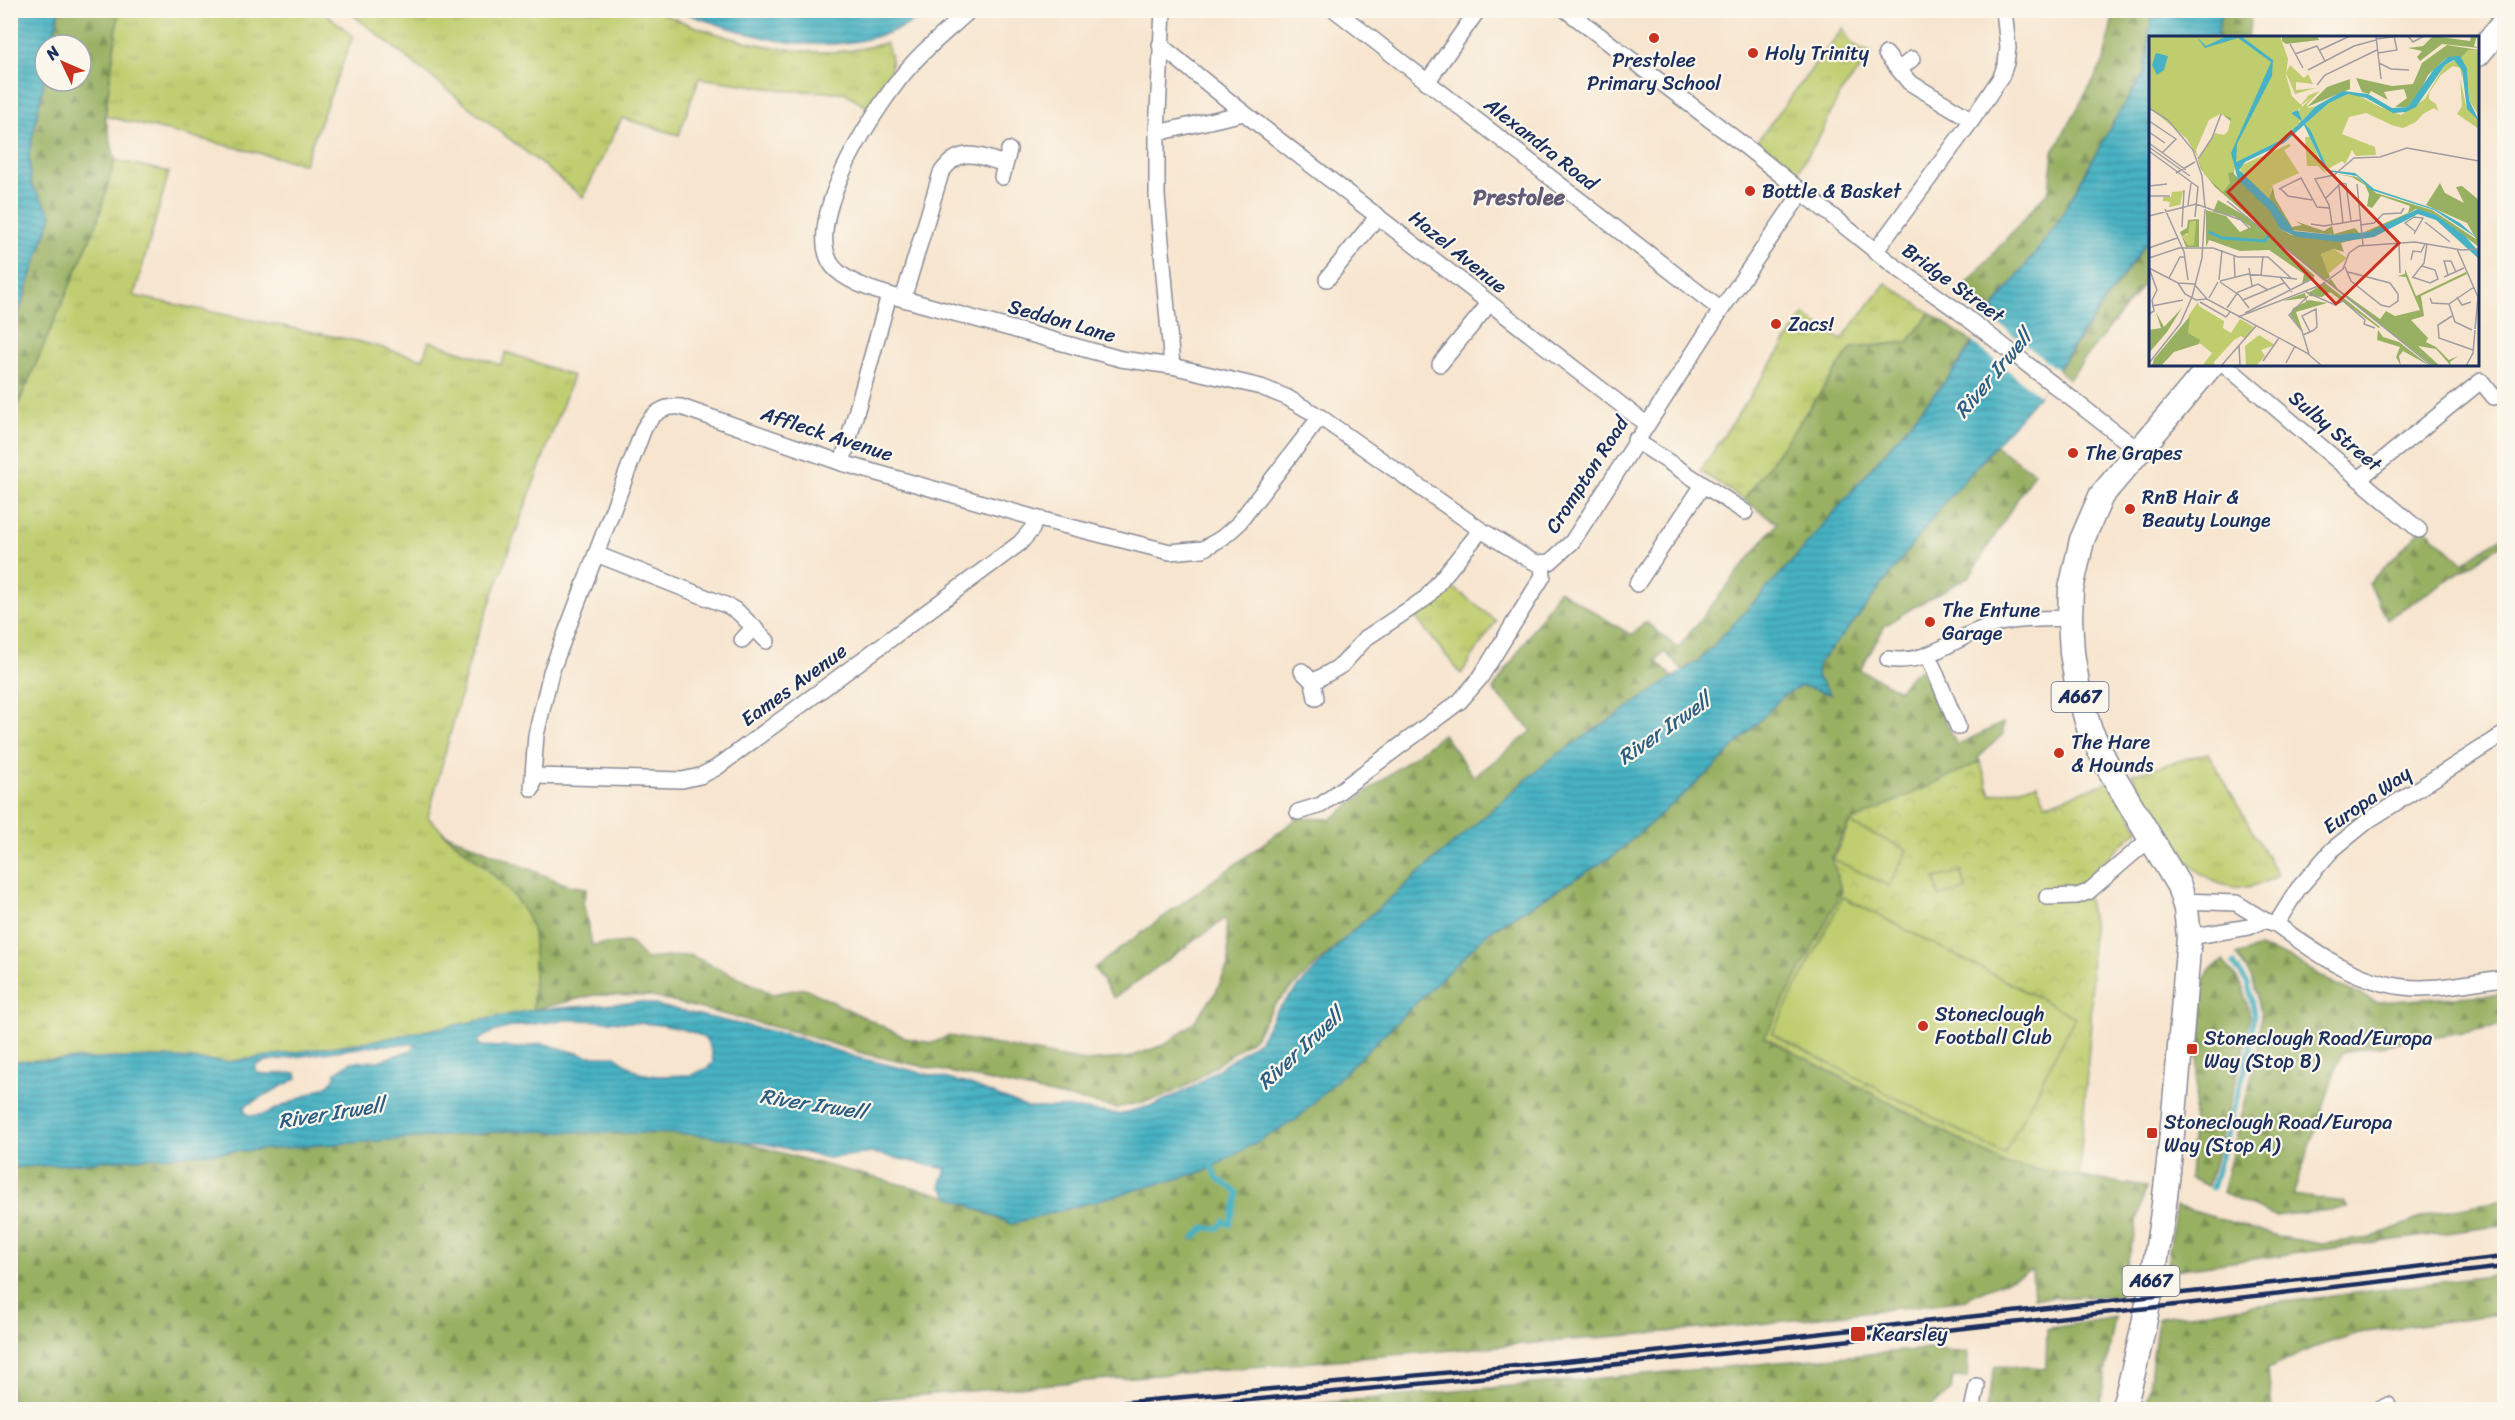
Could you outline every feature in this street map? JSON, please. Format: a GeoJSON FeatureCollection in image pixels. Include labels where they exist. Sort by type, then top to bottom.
{"type":"FeatureCollection","features":[{"type":"Feature","properties":{"kind":"main road"},"geometry":{"type":"LineString","coordinates":[[2479,53],[2505,23]]}},
{"type":"Feature","properties":{"kind":"main road","name":"A667"},"geometry":{"type":"LineString","coordinates":[[2123,1410],[2139,1350],[2168,1183],[2189,937],[2179,886],[2108,765],[2089,728],[2078,689],[2070,618],[2075,564],[2090,518],[2101,496],[2210,366]]}},
{"type":"Feature","properties":{"kind":"street","name":"Seddon Lane"},"geometry":{"type":"LineString","coordinates":[[970,10],[913,63],[857,143],[840,176],[831,203],[825,238],[829,261],[835,269],[866,288],[896,297],[1121,359],[1172,366],[1261,387],[1286,397],[1320,417],[1481,530],[1530,560],[1542,563]]}},
{"type":"Feature","properties":{"kind":"street"},"geometry":{"type":"LineString","coordinates":[[1163,10],[1157,133],[1157,196],[1172,366]]}},
{"type":"Feature","properties":{"kind":"street","name":"Alexandra Road"},"geometry":{"type":"LineString","coordinates":[[1335,10],[1721,310]]}},
{"type":"Feature","properties":{"kind":"street"},"geometry":{"type":"LineString","coordinates":[[1427,82],[1478,10]]}},
{"type":"Feature","properties":{"kind":"street","name":"Bridge Street"},"geometry":{"type":"LineString","coordinates":[[1566,10],[1802,192],[1875,252],[1958,311],[2138,450]]}},
{"type":"Feature","properties":{"kind":"street"},"geometry":{"type":"LineString","coordinates":[[1875,252],[2001,77],[2008,48],[2004,10]]}},
{"type":"Feature","properties":{"kind":"street","name":"Hazel Avenue"},"geometry":{"type":"LineString","coordinates":[[1160,45],[1244,113],[1646,424]]}},
{"type":"Feature","properties":{"kind":"street"},"geometry":{"type":"LineString","coordinates":[[1886,54],[1909,82],[1972,120]]}},
{"type":"Feature","properties":{"kind":"street"},"geometry":{"type":"LineString","coordinates":[[1899,70],[1912,59]]}},
{"type":"Feature","properties":{"kind":"street"},"geometry":{"type":"LineString","coordinates":[[1157,133],[1244,113]]}},
{"type":"Feature","properties":{"kind":"street"},"geometry":{"type":"LineString","coordinates":[[842,463],[896,297],[940,173],[947,164],[962,155],[970,154],[1005,164]]}},
{"type":"Feature","properties":{"kind":"street","name":"Crompton Road"},"geometry":{"type":"LineString","coordinates":[[1542,563],[1557,558],[1572,542],[1635,440],[1802,192]]}},
{"type":"Feature","properties":{"kind":"street"},"geometry":{"type":"LineString","coordinates":[[1327,279],[1378,216]]}},
{"type":"Feature","properties":{"kind":"street"},"geometry":{"type":"LineString","coordinates":[[1440,364],[1489,304]]}},
{"type":"Feature","properties":{"kind":"street","name":"Sulby Street"},"geometry":{"type":"LineString","coordinates":[[2226,366],[2419,530]]}},
{"type":"Feature","properties":{"kind":"street"},"geometry":{"type":"LineString","coordinates":[[2359,479],[2481,381],[2494,397]]}},
{"type":"Feature","properties":{"kind":"street","name":"Affleck Avenue"},"geometry":{"type":"LineString","coordinates":[[533,782],[536,735],[542,702],[551,672],[644,428],[650,418],[660,410],[672,406],[681,407],[842,463],[1035,518],[1170,552],[1203,549],[1222,538],[1237,525],[1320,417]]}},
{"type":"Feature","properties":{"kind":"street"},"geometry":{"type":"LineString","coordinates":[[1635,440],[1745,513]]}},
{"type":"Feature","properties":{"kind":"street"},"geometry":{"type":"LineString","coordinates":[[1637,584],[1703,485]]}},
{"type":"Feature","properties":{"kind":"street","name":"Eames Avenue"},"geometry":{"type":"LineString","coordinates":[[533,782],[682,780],[699,776],[716,768],[1020,543],[1032,529],[1035,518]]}},
{"type":"Feature","properties":{"kind":"street"},"geometry":{"type":"LineString","coordinates":[[1314,682],[1342,665],[1366,638],[1413,609],[1426,598],[1481,530]]}},
{"type":"Feature","properties":{"kind":"street"},"geometry":{"type":"LineString","coordinates":[[596,554],[728,606],[767,641]]}},
{"type":"Feature","properties":{"kind":"street"},"geometry":{"type":"LineString","coordinates":[[1298,812],[1321,805],[1460,701],[1480,678],[1543,576],[1542,563]]}},
{"type":"Feature","properties":{"kind":"street"},"geometry":{"type":"LineString","coordinates":[[1888,659],[1905,662],[1928,655],[1996,624],[2070,618]]}},
{"type":"Feature","properties":{"kind":"street"},"geometry":{"type":"LineString","coordinates":[[742,640],[754,627]]}},
{"type":"Feature","properties":{"kind":"street"},"geometry":{"type":"LineString","coordinates":[[1928,655],[1958,727]]}},
{"type":"Feature","properties":{"kind":"street"},"geometry":{"type":"LineString","coordinates":[[1302,670],[1314,682],[1316,698]]}},
{"type":"Feature","properties":{"kind":"street","name":"Europa Way"},"geometry":{"type":"LineString","coordinates":[[2270,922],[2332,850],[2369,820],[2505,734]]}},
{"type":"Feature","properties":{"kind":"street"},"geometry":{"type":"LineString","coordinates":[[2048,897],[2078,896],[2088,892],[2152,837]]}},
{"type":"Feature","properties":{"kind":"street"},"geometry":{"type":"LineString","coordinates":[[2183,901],[2236,903],[2270,922],[2340,968],[2394,986],[2422,988],[2505,978]]}},
{"type":"Feature","properties":{"kind":"street"},"geometry":{"type":"LineString","coordinates":[[2189,937],[2270,922]]}},
{"type":"Feature","properties":{"kind":"street"},"geometry":{"type":"LineString","coordinates":[[1972,1410],[1977,1386]]}},
{"type":"Feature","properties":{"kind":"green space"},"geometry":{"type":"Polygon","coordinates":[[[59,11],[119,11],[105,116],[115,160],[97,223],[11,421],[11,336],[52,215],[31,184],[29,154],[42,93],[93,93],[93,33],[54,33],[59,11]]]}},
{"type":"Feature","properties":{"kind":"green space"},"geometry":{"type":"Polygon","coordinates":[[[119,11],[323,11],[353,36],[304,164],[105,116],[119,11]]]}},
{"type":"Feature","properties":{"kind":"green space"},"geometry":{"type":"Polygon","coordinates":[[[348,11],[656,11],[719,35],[786,49],[838,52],[886,43],[891,62],[888,78],[867,107],[844,92],[790,91],[699,78],[679,135],[622,118],[583,197],[348,11]]]}},
{"type":"Feature","properties":{"kind":"green space"},"geometry":{"type":"Polygon","coordinates":[[[2114,11],[2152,11],[2144,73],[2117,116],[2055,227],[1995,306],[1991,318],[1957,295],[2049,190],[2053,152],[2104,61],[2114,11]]]}},
{"type":"Feature","properties":{"kind":"green space"},"geometry":{"type":"Polygon","coordinates":[[[2221,11],[2251,11],[2248,36],[2217,36],[2221,11]]]}},
{"type":"Feature","properties":{"kind":"green space"},"geometry":{"type":"Polygon","coordinates":[[[1843,28],[1856,47],[1872,54],[1839,95],[1822,132],[1797,173],[1758,140],[1843,28]]]}},
{"type":"Feature","properties":{"kind":"green space"},"geometry":{"type":"Polygon","coordinates":[[[115,160],[169,172],[134,296],[361,342],[423,359],[429,341],[501,365],[506,352],[573,376],[472,652],[428,817],[488,869],[515,897],[526,913],[534,938],[533,1010],[372,1041],[227,1062],[163,1057],[11,1061],[11,421],[97,223],[115,160]]]}},
{"type":"Feature","properties":{"kind":"green space"},"geometry":{"type":"Polygon","coordinates":[[[2149,238],[2149,277],[2069,379],[2058,370],[2149,238]]]}},
{"type":"Feature","properties":{"kind":"green space"},"geometry":{"type":"Polygon","coordinates":[[[1886,283],[1930,313],[1908,342],[1852,348],[1744,500],[1700,471],[1804,315],[1841,340],[1886,283]]]}},
{"type":"Feature","properties":{"kind":"green space"},"geometry":{"type":"Polygon","coordinates":[[[1930,313],[1972,342],[1953,372],[1797,556],[1702,658],[1683,670],[1665,652],[1656,661],[1673,678],[1548,761],[1347,936],[1273,1006],[1255,1037],[1190,1084],[1160,1098],[1116,1108],[865,1054],[795,1032],[649,996],[594,995],[533,1010],[534,944],[529,921],[510,892],[442,832],[567,885],[587,888],[583,902],[592,945],[630,942],[646,959],[690,955],[773,994],[805,988],[906,1038],[932,1043],[949,1036],[1085,1061],[1127,1058],[1166,1044],[1193,1023],[1216,992],[1229,963],[1226,918],[1114,998],[1094,968],[1298,818],[1331,819],[1443,734],[1474,777],[1532,731],[1493,690],[1559,590],[1631,635],[1646,622],[1678,648],[1777,523],[1744,500],[1852,348],[1908,342],[1930,313]]]}},
{"type":"Feature","properties":{"kind":"green space"},"geometry":{"type":"Polygon","coordinates":[[[1995,446],[2034,472],[1970,576],[1885,626],[1860,670],[1899,690],[1908,678],[1921,669],[1957,745],[2003,723],[2003,734],[1978,758],[1980,762],[1849,823],[1832,858],[1842,892],[1765,1037],[2008,1165],[2146,1187],[2119,1296],[2034,1298],[2032,1270],[1970,1296],[1967,1300],[1759,1324],[757,1409],[11,1410],[11,1168],[510,1131],[685,1125],[810,1161],[950,1197],[1011,1224],[1613,856],[1715,767],[1784,695],[1802,686],[1830,694],[1817,677],[1818,663],[1854,622],[1941,507],[1995,446]]]}},
{"type":"Feature","properties":{"kind":"green space"},"geometry":{"type":"Polygon","coordinates":[[[2424,527],[2463,563],[2504,535],[2504,543],[2387,619],[2369,583],[2424,527]]]}},
{"type":"Feature","properties":{"kind":"green space"},"geometry":{"type":"Polygon","coordinates":[[[1449,584],[1496,621],[1461,674],[1416,618],[1449,584]]]}},
{"type":"Feature","properties":{"kind":"green space"},"geometry":{"type":"Polygon","coordinates":[[[2208,753],[2278,876],[2256,885],[2233,887],[2213,881],[2195,869],[2166,832],[2132,774],[2208,753]]]}},
{"type":"Feature","properties":{"kind":"green space"},"geometry":{"type":"Polygon","coordinates":[[[1980,762],[1991,795],[2037,784],[2046,804],[2109,782],[2139,829],[2085,879],[2092,923],[2091,1020],[2079,1176],[2008,1165],[1765,1037],[1842,892],[1832,858],[1849,823],[1980,762]]]}},
{"type":"Feature","properties":{"kind":"green space"},"geometry":{"type":"Polygon","coordinates":[[[1850,823],[1907,850],[1889,886],[1833,859],[1850,823]]]}},
{"type":"Feature","properties":{"kind":"green space"},"geometry":{"type":"Polygon","coordinates":[[[1962,872],[1966,890],[1939,896],[1935,878],[1962,872]]]}},
{"type":"Feature","properties":{"kind":"green space","name":"Stoneclough Football Club"},"geometry":{"type":"Polygon","coordinates":[[[1843,897],[2075,1017],[2004,1154],[1772,1034],[1843,897]]]}},
{"type":"Feature","properties":{"kind":"green space"},"geometry":{"type":"Polygon","coordinates":[[[2259,947],[2287,956],[2332,983],[2377,1002],[2504,994],[2504,1025],[2342,1052],[2293,1195],[2343,1202],[2348,1208],[2275,1216],[2222,1193],[2258,1051],[2261,1013],[2253,980],[2236,955],[2259,947]]]}},
{"type":"Feature","properties":{"kind":"green space"},"geometry":{"type":"Polygon","coordinates":[[[2224,961],[2242,986],[2250,1016],[2244,1051],[2208,1186],[2189,1178],[2204,979],[2212,968],[2224,961]]]}},
{"type":"Feature","properties":{"kind":"green space"},"geometry":{"type":"Polygon","coordinates":[[[2504,1200],[2504,1225],[2166,1271],[2176,1206],[2281,1237],[2322,1244],[2370,1238],[2433,1213],[2504,1200]]]}},
{"type":"Feature","properties":{"kind":"green space"},"geometry":{"type":"Polygon","coordinates":[[[2504,1274],[2504,1313],[2359,1333],[2312,1348],[2268,1369],[2272,1409],[2146,1409],[2158,1318],[2504,1274]]]}},
{"type":"Feature","properties":{"kind":"green space"},"geometry":{"type":"Polygon","coordinates":[[[2115,1317],[2099,1409],[1986,1409],[1995,1366],[2046,1368],[2047,1329],[2115,1317]]]}},
{"type":"Feature","properties":{"kind":"green space"},"geometry":{"type":"Polygon","coordinates":[[[1938,1348],[1953,1353],[1968,1352],[1967,1378],[1953,1377],[1951,1391],[1928,1409],[1256,1409],[1938,1348]]]}},
{"type":"Feature","properties":{"kind":"water"},"geometry":{"type":"Polygon","coordinates":[[[11,10],[59,11],[54,33],[33,33],[33,93],[42,93],[29,154],[31,184],[52,214],[11,336],[11,10]]]}},
{"type":"Feature","properties":{"kind":"water"},"geometry":{"type":"Polygon","coordinates":[[[829,10],[933,11],[900,28],[868,39],[838,44],[807,44],[745,33],[679,11],[818,13],[829,10]]]}},
{"type":"Feature","properties":{"kind":"water","name":"River Irwell"},"geometry":{"type":"Polygon","coordinates":[[[2152,11],[2221,11],[2217,36],[2149,36],[2149,238],[2039,395],[1941,507],[1854,622],[1818,663],[1817,677],[1830,694],[1802,686],[1784,695],[1715,767],[1613,856],[1491,930],[1296,1120],[1206,1171],[1011,1224],[950,1197],[940,1186],[946,1169],[873,1153],[828,1158],[766,1144],[690,1134],[510,1131],[11,1168],[10,1061],[163,1057],[227,1062],[372,1041],[533,1010],[642,1002],[792,1036],[855,1057],[968,1084],[1028,1108],[1069,1108],[1119,1114],[1154,1105],[1191,1088],[1260,1040],[1276,1011],[1347,936],[1548,761],[1702,658],[1797,556],[1953,372],[1991,318],[1995,306],[2055,227],[2117,116],[2144,74],[2152,11]],[[566,1020],[532,1024],[493,1032],[477,1043],[482,1046],[521,1048],[542,1043],[588,1056],[615,1056],[639,1073],[657,1076],[691,1075],[706,1069],[713,1063],[707,1041],[697,1034],[662,1025],[566,1020]],[[416,1044],[379,1045],[267,1061],[256,1065],[256,1072],[263,1074],[296,1073],[297,1078],[245,1106],[244,1111],[250,1116],[265,1114],[327,1086],[334,1079],[336,1072],[351,1062],[378,1061],[412,1050],[416,1044]]]}},
{"type":"Feature","properties":{"kind":"pier"},"geometry":{"type":"Polygon","coordinates":[[[1991,318],[2058,370],[2039,395],[1972,342],[1991,318]]]}},
{"type":"Feature","properties":{"kind":"waterway"},"geometry":{"type":"LineString","coordinates":[[2212,1188],[2250,1050],[2254,1014],[2248,984],[2234,964]]}},
{"type":"Feature","properties":{"kind":"waterway"},"geometry":{"type":"LineString","coordinates":[[1194,1238],[1204,1228],[1218,1229],[1224,1221],[1230,1225],[1238,1193],[1217,1178],[1212,1168]]}},
{"type":"Feature","properties":{"kind":"railway"},"geometry":{"type":"LineString","coordinates":[[1041,1410],[1602,1357],[2504,1257]]}},
{"type":"Feature","properties":{"kind":"railway"},"geometry":{"type":"LineString","coordinates":[[1143,1410],[1824,1343],[2504,1267]]}},
{"type":"Feature","properties":{"kind":"place","name":"Prestolee Primary School"},"geometry":{"type":"Point","coordinates":[1654,38]}},
{"type":"Feature","properties":{"kind":"place","name":"Holy Trinity"},"geometry":{"type":"Point","coordinates":[1753,53]}},
{"type":"Feature","properties":{"kind":"place","name":"Bottle & Basket"},"geometry":{"type":"Point","coordinates":[1750,191]}},
{"type":"Feature","properties":{"kind":"place","name":"Zacs!"},"geometry":{"type":"Point","coordinates":[1776,324]}},
{"type":"Feature","properties":{"kind":"place","name":"The Grapes"},"geometry":{"type":"Point","coordinates":[2073,453]}},
{"type":"Feature","properties":{"kind":"place","name":"RnB Hair & Beauty Lounge"},"geometry":{"type":"Point","coordinates":[2130,509]}},
{"type":"Feature","properties":{"kind":"place","name":"The Entune Garage"},"geometry":{"type":"Point","coordinates":[1930,622]}},
{"type":"Feature","properties":{"kind":"place","name":"The Hare & Hounds"},"geometry":{"type":"Point","coordinates":[2059,753]}},
{"type":"Feature","properties":{"kind":"place","name":"Stoneclough Football Club"},"geometry":{"type":"Point","coordinates":[1923,1026]}},
{"type":"Feature","properties":{"kind":"place","name":"Stoneclough Road/Europa Way (Stop B)"},"geometry":{"type":"Point","coordinates":[2192,1049]}},
{"type":"Feature","properties":{"kind":"place","name":"Stoneclough Road/Europa Way (Stop A)"},"geometry":{"type":"Point","coordinates":[2152,1133]}},
{"type":"Feature","properties":{"kind":"place","name":"Kearsley"},"geometry":{"type":"Point","coordinates":[1858,1334]}},
{"type":"Feature","properties":{"kind":"district","name":"Prestolee"},"geometry":{"type":"Point","coordinates":[1519,197]}}]}
